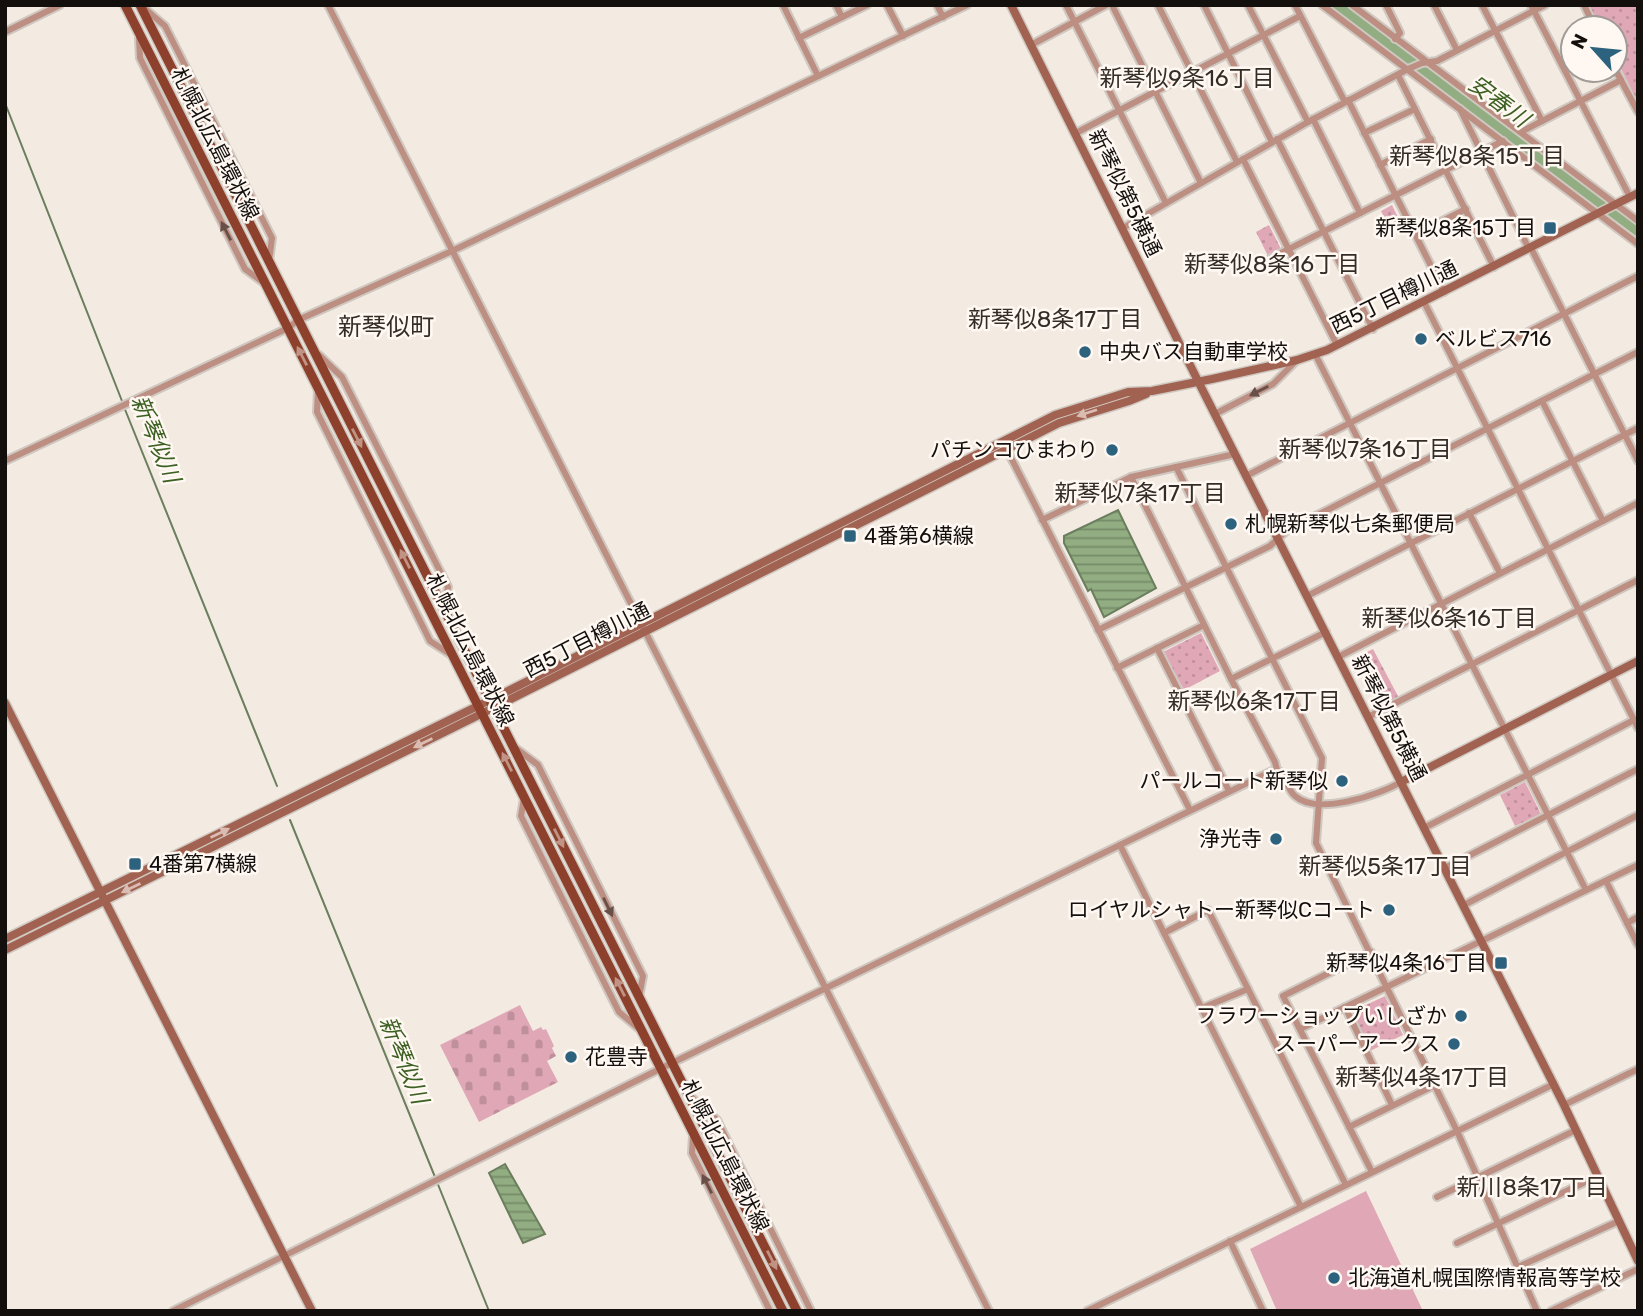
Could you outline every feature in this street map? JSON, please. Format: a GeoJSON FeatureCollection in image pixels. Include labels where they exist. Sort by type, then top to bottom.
{"type":"FeatureCollection","features":[{"type":"Feature","properties":{"kind":"main road","name":"札幌北広島環状線"},"geometry":{"type":"LineString","coordinates":[[125,5],[783,1311]]}},
{"type":"Feature","properties":{"kind":"main road","name":"札幌北広島環状線"},"geometry":{"type":"LineString","coordinates":[[141,5],[797,1311]]}},
{"type":"Feature","properties":{"kind":"street"},"geometry":{"type":"LineString","coordinates":[[5,32],[60,5]]}},
{"type":"Feature","properties":{"kind":"street"},"geometry":{"type":"LineString","coordinates":[[328,5],[989,1311]]}},
{"type":"Feature","properties":{"kind":"street"},"geometry":{"type":"LineString","coordinates":[[783,5],[818,76]]}},
{"type":"Feature","properties":{"kind":"street"},"geometry":{"type":"LineString","coordinates":[[836,5],[842,17]]}},
{"type":"Feature","properties":{"kind":"street"},"geometry":{"type":"LineString","coordinates":[[799,38],[867,5]]}},
{"type":"Feature","properties":{"kind":"street"},"geometry":{"type":"LineString","coordinates":[[887,5],[903,36]]}},
{"type":"Feature","properties":{"kind":"street"},"geometry":{"type":"LineString","coordinates":[[937,5],[943,17]]}},
{"type":"Feature","properties":{"kind":"street"},"geometry":{"type":"LineString","coordinates":[[5,461],[967,5]]}},
{"type":"Feature","properties":{"kind":"street","name":"新琴似第5横通"},"geometry":{"type":"LineString","coordinates":[[1011,5],[1554,1084],[1638,1261]]}},
{"type":"Feature","properties":{"kind":"street"},"geometry":{"type":"LineString","coordinates":[[1066,5],[1166,203]]}},
{"type":"Feature","properties":{"kind":"street"},"geometry":{"type":"LineString","coordinates":[[1031,45],[1106,5]]}},
{"type":"Feature","properties":{"kind":"street"},"geometry":{"type":"LineString","coordinates":[[1112,5],[1201,183]]}},
{"type":"Feature","properties":{"kind":"street"},"geometry":{"type":"LineString","coordinates":[[1158,5],[1338,345]]}},
{"type":"Feature","properties":{"kind":"street"},"geometry":{"type":"LineString","coordinates":[[1204,5],[1373,329]]}},
{"type":"Feature","properties":{"kind":"street"},"geometry":{"type":"LineString","coordinates":[[1248,5],[1360,213]]}},
{"type":"Feature","properties":{"kind":"street"},"geometry":{"type":"LineString","coordinates":[[1295,5],[1444,292]]}},
{"type":"Feature","properties":{"kind":"street"},"geometry":{"type":"LineString","coordinates":[[1322,5],[1410,68],[1459,108],[1600,212],[1638,244]]}},
{"type":"Feature","properties":{"kind":"street"},"geometry":{"type":"LineString","coordinates":[[1352,5],[1425,63],[1638,221]]}},
{"type":"Feature","properties":{"kind":"street"},"geometry":{"type":"LineString","coordinates":[[1386,5],[1399,33],[1395,38]]}},
{"type":"Feature","properties":{"kind":"street"},"geometry":{"type":"LineString","coordinates":[[1434,5],[1457,50]]}},
{"type":"Feature","properties":{"kind":"street"},"geometry":{"type":"LineString","coordinates":[[1482,5],[1542,121]]}},
{"type":"Feature","properties":{"kind":"street"},"geometry":{"type":"LineString","coordinates":[[1123,228],[1310,120],[1410,68],[1437,61],[1496,31],[1532,8],[1545,5]]}},
{"type":"Feature","properties":{"kind":"street"},"geometry":{"type":"LineString","coordinates":[[1532,8],[1580,102],[1634,195]]}},
{"type":"Feature","properties":{"kind":"street"},"geometry":{"type":"LineString","coordinates":[[1076,134],[1300,16]]}},
{"type":"Feature","properties":{"kind":"street"},"geometry":{"type":"LineString","coordinates":[[1398,75],[1494,267]]}},
{"type":"Feature","properties":{"kind":"street"},"geometry":{"type":"LineString","coordinates":[[1521,132],[1614,84]]}},
{"type":"Feature","properties":{"kind":"street"},"geometry":{"type":"LineString","coordinates":[[1623,84],[1638,113]]}},
{"type":"Feature","properties":{"kind":"street"},"geometry":{"type":"LineString","coordinates":[[1459,108],[1638,461]]}},
{"type":"Feature","properties":{"kind":"street"},"geometry":{"type":"LineString","coordinates":[[1364,134],[1415,109]]}},
{"type":"Feature","properties":{"kind":"street"},"geometry":{"type":"LineString","coordinates":[[1380,165],[1431,139]]}},
{"type":"Feature","properties":{"kind":"street"},"geometry":{"type":"LineString","coordinates":[[1271,258],[1503,141]]}},
{"type":"Feature","properties":{"kind":"street","name":"西5丁目樽川通"},"geometry":{"type":"LineString","coordinates":[[5,950],[103,896],[1005,446],[1059,423],[1152,391],[1297,360],[1338,345],[1634,195]]}},
{"type":"Feature","properties":{"kind":"street"},"geometry":{"type":"LineString","coordinates":[[1415,235],[1466,209]]}},
{"type":"Feature","properties":{"kind":"street"},"geometry":{"type":"LineString","coordinates":[[1246,476],[1638,276]]}},
{"type":"Feature","properties":{"kind":"street"},"geometry":{"type":"LineString","coordinates":[[1424,302],[1638,728]]}},
{"type":"Feature","properties":{"kind":"street"},"geometry":{"type":"LineString","coordinates":[[313,349],[342,377],[442,575],[448,587],[444,610]]}},
{"type":"Feature","properties":{"kind":"street"},"geometry":{"type":"LineString","coordinates":[[1098,630],[1270,546],[1286,531],[1638,352]]}},
{"type":"Feature","properties":{"kind":"street"},"geometry":{"type":"LineString","coordinates":[[1315,354],[1586,890]]}},
{"type":"Feature","properties":{"kind":"street"},"geometry":{"type":"LineString","coordinates":[[1215,414],[1273,384],[1297,360]]}},
{"type":"Feature","properties":{"kind":"street"},"geometry":{"type":"LineString","coordinates":[[318,388],[317,412],[430,641],[454,657]]}},
{"type":"Feature","properties":{"kind":"street"},"geometry":{"type":"LineString","coordinates":[[1542,401],[1603,522]]}},
{"type":"Feature","properties":{"kind":"street"},"geometry":{"type":"LineString","coordinates":[[1307,596],[1638,428]]}},
{"type":"Feature","properties":{"kind":"street"},"geometry":{"type":"LineString","coordinates":[[1005,446],[1190,810]]}},
{"type":"Feature","properties":{"kind":"street"},"geometry":{"type":"LineString","coordinates":[[1042,520],[1130,477],[1235,454]]}},
{"type":"Feature","properties":{"kind":"street"},"geometry":{"type":"LineString","coordinates":[[1176,467],[1322,758],[1316,843],[1457,1130],[1538,1311]]}},
{"type":"Feature","properties":{"kind":"street"},"geometry":{"type":"LineString","coordinates":[[1130,477],[1277,770],[1283,774],[1296,797],[1303,801],[1348,802],[1364,798],[1401,782],[1638,661]]}},
{"type":"Feature","properties":{"kind":"street"},"geometry":{"type":"LineString","coordinates":[[1338,657],[1638,503]]}},
{"type":"Feature","properties":{"kind":"street"},"geometry":{"type":"LineString","coordinates":[[1469,513],[1500,573]]}},
{"type":"Feature","properties":{"kind":"street"},"geometry":{"type":"LineString","coordinates":[[1368,717],[1638,580]]}},
{"type":"Feature","properties":{"kind":"street"},"geometry":{"type":"LineString","coordinates":[[1117,668],[1204,625]]}},
{"type":"Feature","properties":{"kind":"street"},"geometry":{"type":"LineString","coordinates":[[1231,678],[1325,632]]}},
{"type":"Feature","properties":{"kind":"street"},"geometry":{"type":"LineString","coordinates":[[1157,648],[1229,791]]}},
{"type":"Feature","properties":{"kind":"street"},"geometry":{"type":"LineString","coordinates":[[5,702],[312,1311]]}},
{"type":"Feature","properties":{"kind":"street"},"geometry":{"type":"LineString","coordinates":[[1424,828],[1634,720]]}},
{"type":"Feature","properties":{"kind":"street"},"geometry":{"type":"LineString","coordinates":[[512,746],[538,765],[643,976],[639,998]]}},
{"type":"Feature","properties":{"kind":"street"},"geometry":{"type":"LineString","coordinates":[[1445,868],[1638,769]]}},
{"type":"Feature","properties":{"kind":"street"},"geometry":{"type":"LineString","coordinates":[[173,1311],[672,1063],[1277,770]]}},
{"type":"Feature","properties":{"kind":"street"},"geometry":{"type":"LineString","coordinates":[[1464,905],[1638,815]]}},
{"type":"Feature","properties":{"kind":"street"},"geometry":{"type":"LineString","coordinates":[[1120,845],[1301,1207]]}},
{"type":"Feature","properties":{"kind":"street"},"geometry":{"type":"LineString","coordinates":[[1300,1028],[1638,865]]}},
{"type":"Feature","properties":{"kind":"street"},"geometry":{"type":"LineString","coordinates":[[1606,881],[1638,945]]}},
{"type":"Feature","properties":{"kind":"street","name":"西5丁目樽川通"},"geometry":{"type":"LineString","coordinates":[[5,939],[103,896]]}},
{"type":"Feature","properties":{"kind":"street"},"geometry":{"type":"LineString","coordinates":[[1164,933],[1208,910],[1346,1185]]}},
{"type":"Feature","properties":{"kind":"street"},"geometry":{"type":"LineString","coordinates":[[1627,923],[1638,917]]}},
{"type":"Feature","properties":{"kind":"street"},"geometry":{"type":"LineString","coordinates":[[1371,952],[1283,996],[1373,1172]]}},
{"type":"Feature","properties":{"kind":"street"},"geometry":{"type":"LineString","coordinates":[[1202,1008],[1248,989]]}},
{"type":"Feature","properties":{"kind":"street"},"geometry":{"type":"LineString","coordinates":[[1345,1007],[1392,1105]]}},
{"type":"Feature","properties":{"kind":"street"},"geometry":{"type":"LineString","coordinates":[[1564,1105],[1638,1069]]}},
{"type":"Feature","properties":{"kind":"street"},"geometry":{"type":"LineString","coordinates":[[1087,1311],[1554,1084]]}},
{"type":"Feature","properties":{"kind":"street"},"geometry":{"type":"LineString","coordinates":[[1349,1127],[1435,1085]]}},
{"type":"Feature","properties":{"kind":"street"},"geometry":{"type":"LineString","coordinates":[[688,1094],[717,1120],[811,1311]]}},
{"type":"Feature","properties":{"kind":"street"},"geometry":{"type":"LineString","coordinates":[[1437,1197],[1576,1130]]}},
{"type":"Feature","properties":{"kind":"street"},"geometry":{"type":"LineString","coordinates":[[693,1131],[692,1153],[771,1311]]}},
{"type":"Feature","properties":{"kind":"street"},"geometry":{"type":"LineString","coordinates":[[1457,1243],[1598,1175]]}},
{"type":"Feature","properties":{"kind":"street"},"geometry":{"type":"LineString","coordinates":[[1518,1267],[1619,1221]]}},
{"type":"Feature","properties":{"kind":"street"},"geometry":{"type":"LineString","coordinates":[[1230,1241],[1263,1311]]}},
{"type":"Feature","properties":{"kind":"street"},"geometry":{"type":"LineString","coordinates":[[1551,1311],[1638,1269]]}},
{"type":"Feature","properties":{"kind":"green space"},"geometry":{"type":"Polygon","coordinates":[[[1589,5],[1638,5],[1638,103],[1628,84],[1629,14],[1593,14],[1589,5]]]}},
{"type":"Feature","properties":{"kind":"green space"},"geometry":{"type":"Polygon","coordinates":[[[1392,205],[1403,228],[1392,233],[1381,211],[1392,205]]]}},
{"type":"Feature","properties":{"kind":"green space"},"geometry":{"type":"Polygon","coordinates":[[[1269,225],[1281,249],[1268,256],[1256,232],[1269,225]]]}},
{"type":"Feature","properties":{"kind":"green space"},"geometry":{"type":"Polygon","coordinates":[[[1201,633],[1220,671],[1184,690],[1163,652],[1201,633]]]}},
{"type":"Feature","properties":{"kind":"green space"},"geometry":{"type":"Polygon","coordinates":[[[1373,649],[1399,698],[1387,704],[1361,655],[1373,649]]]}},
{"type":"Feature","properties":{"kind":"green space"},"geometry":{"type":"Polygon","coordinates":[[[1525,782],[1541,814],[1515,826],[1500,795],[1525,782]]]}},
{"type":"Feature","properties":{"kind":"green space"},"geometry":{"type":"Polygon","coordinates":[[[1385,996],[1403,1035],[1370,1051],[1351,1012],[1385,996]]]}},
{"type":"Feature","properties":{"kind":"green space"},"geometry":{"type":"Polygon","coordinates":[[[520,1005],[533,1031],[541,1027],[546,1029],[556,1056],[547,1061],[558,1082],[479,1122],[440,1045],[520,1005]]]}},
{"type":"Feature","properties":{"kind":"green space","name":"北海道札幌国際情報高等学校"},"geometry":{"type":"Polygon","coordinates":[[[1366,1191],[1423,1311],[1277,1311],[1250,1249],[1366,1191]]]}},
{"type":"Feature","properties":{"kind":"shaded area"},"geometry":{"type":"Polygon","coordinates":[[[1118,510],[1156,588],[1104,617],[1064,543],[1064,536],[1118,510]]]}},
{"type":"Feature","properties":{"kind":"shaded area"},"geometry":{"type":"Polygon","coordinates":[[[505,1164],[545,1234],[523,1243],[489,1173],[505,1164]]]}},
{"type":"Feature","properties":{"kind":"waterway","name":"安春川"},"geometry":{"type":"LineString","coordinates":[[1336,5],[1638,230]]}},
{"type":"Feature","properties":{"kind":"waterway","name":"新琴似川"},"geometry":{"type":"LineString","coordinates":[[5,103],[122,401]]}},
{"type":"Feature","properties":{"kind":"waterway","name":"新琴似川"},"geometry":{"type":"LineString","coordinates":[[124,407],[277,786]]}},
{"type":"Feature","properties":{"kind":"waterway","name":"新琴似川"},"geometry":{"type":"LineString","coordinates":[[290,820],[435,1177]]}},
{"type":"Feature","properties":{"kind":"waterway","name":"新琴似川"},"geometry":{"type":"LineString","coordinates":[[437,1182],[489,1311]]}},
{"type":"Feature","properties":{"kind":"place","name":"新琴似8条15丁目"},"geometry":{"type":"Point","coordinates":[1550,228]}},
{"type":"Feature","properties":{"kind":"place","name":"ベルビス716"},"geometry":{"type":"Point","coordinates":[1421,339]}},
{"type":"Feature","properties":{"kind":"place","name":"中央バス自動車学校"},"geometry":{"type":"Point","coordinates":[1085,352]}},
{"type":"Feature","properties":{"kind":"place","name":"パチンコひまわり"},"geometry":{"type":"Point","coordinates":[1112,450]}},
{"type":"Feature","properties":{"kind":"place","name":"札幌新琴似七条郵便局"},"geometry":{"type":"Point","coordinates":[1231,524]}},
{"type":"Feature","properties":{"kind":"place","name":"4番第6横線"},"geometry":{"type":"Point","coordinates":[850,536]}},
{"type":"Feature","properties":{"kind":"place","name":"パールコート新琴似"},"geometry":{"type":"Point","coordinates":[1342,781]}},
{"type":"Feature","properties":{"kind":"place","name":"浄光寺"},"geometry":{"type":"Point","coordinates":[1276,839]}},
{"type":"Feature","properties":{"kind":"place","name":"4番第7横線"},"geometry":{"type":"Point","coordinates":[135,864]}},
{"type":"Feature","properties":{"kind":"place","name":"ロイヤルシャトー新琴似Cコート"},"geometry":{"type":"Point","coordinates":[1389,910]}},
{"type":"Feature","properties":{"kind":"place","name":"新琴似4条16丁目"},"geometry":{"type":"Point","coordinates":[1501,963]}},
{"type":"Feature","properties":{"kind":"place","name":"フラワーショップいしざか"},"geometry":{"type":"Point","coordinates":[1461,1016]}},
{"type":"Feature","properties":{"kind":"place","name":"スーパーアークス"},"geometry":{"type":"Point","coordinates":[1454,1044]}},
{"type":"Feature","properties":{"kind":"place","name":"花豊寺"},"geometry":{"type":"Point","coordinates":[571,1057]}},
{"type":"Feature","properties":{"kind":"place","name":"北海道札幌国際情報高等学校"},"geometry":{"type":"Point","coordinates":[1334,1278]}},
{"type":"Feature","properties":{"kind":"district","name":"新琴似9条16丁目"},"geometry":{"type":"Point","coordinates":[1187,78]}},
{"type":"Feature","properties":{"kind":"district","name":"新琴似8条15丁目"},"geometry":{"type":"Point","coordinates":[1477,156]}},
{"type":"Feature","properties":{"kind":"district","name":"新琴似8条16丁目"},"geometry":{"type":"Point","coordinates":[1272,264]}},
{"type":"Feature","properties":{"kind":"district","name":"新琴似8条17丁目"},"geometry":{"type":"Point","coordinates":[1055,319]}},
{"type":"Feature","properties":{"kind":"district","name":"新琴似町"},"geometry":{"type":"Point","coordinates":[386,327]}},
{"type":"Feature","properties":{"kind":"district","name":"新琴似7条16丁目"},"geometry":{"type":"Point","coordinates":[1365,449]}},
{"type":"Feature","properties":{"kind":"district","name":"新琴似7条17丁目"},"geometry":{"type":"Point","coordinates":[1140,493]}},
{"type":"Feature","properties":{"kind":"district","name":"新琴似6条16丁目"},"geometry":{"type":"Point","coordinates":[1449,618]}},
{"type":"Feature","properties":{"kind":"district","name":"新琴似6条17丁目"},"geometry":{"type":"Point","coordinates":[1254,701]}},
{"type":"Feature","properties":{"kind":"district","name":"新琴似5条17丁目"},"geometry":{"type":"Point","coordinates":[1385,866]}},
{"type":"Feature","properties":{"kind":"district","name":"新琴似4条17丁目"},"geometry":{"type":"Point","coordinates":[1422,1077]}},
{"type":"Feature","properties":{"kind":"district","name":"新川8条17丁目"},"geometry":{"type":"Point","coordinates":[1532,1187]}}]}
